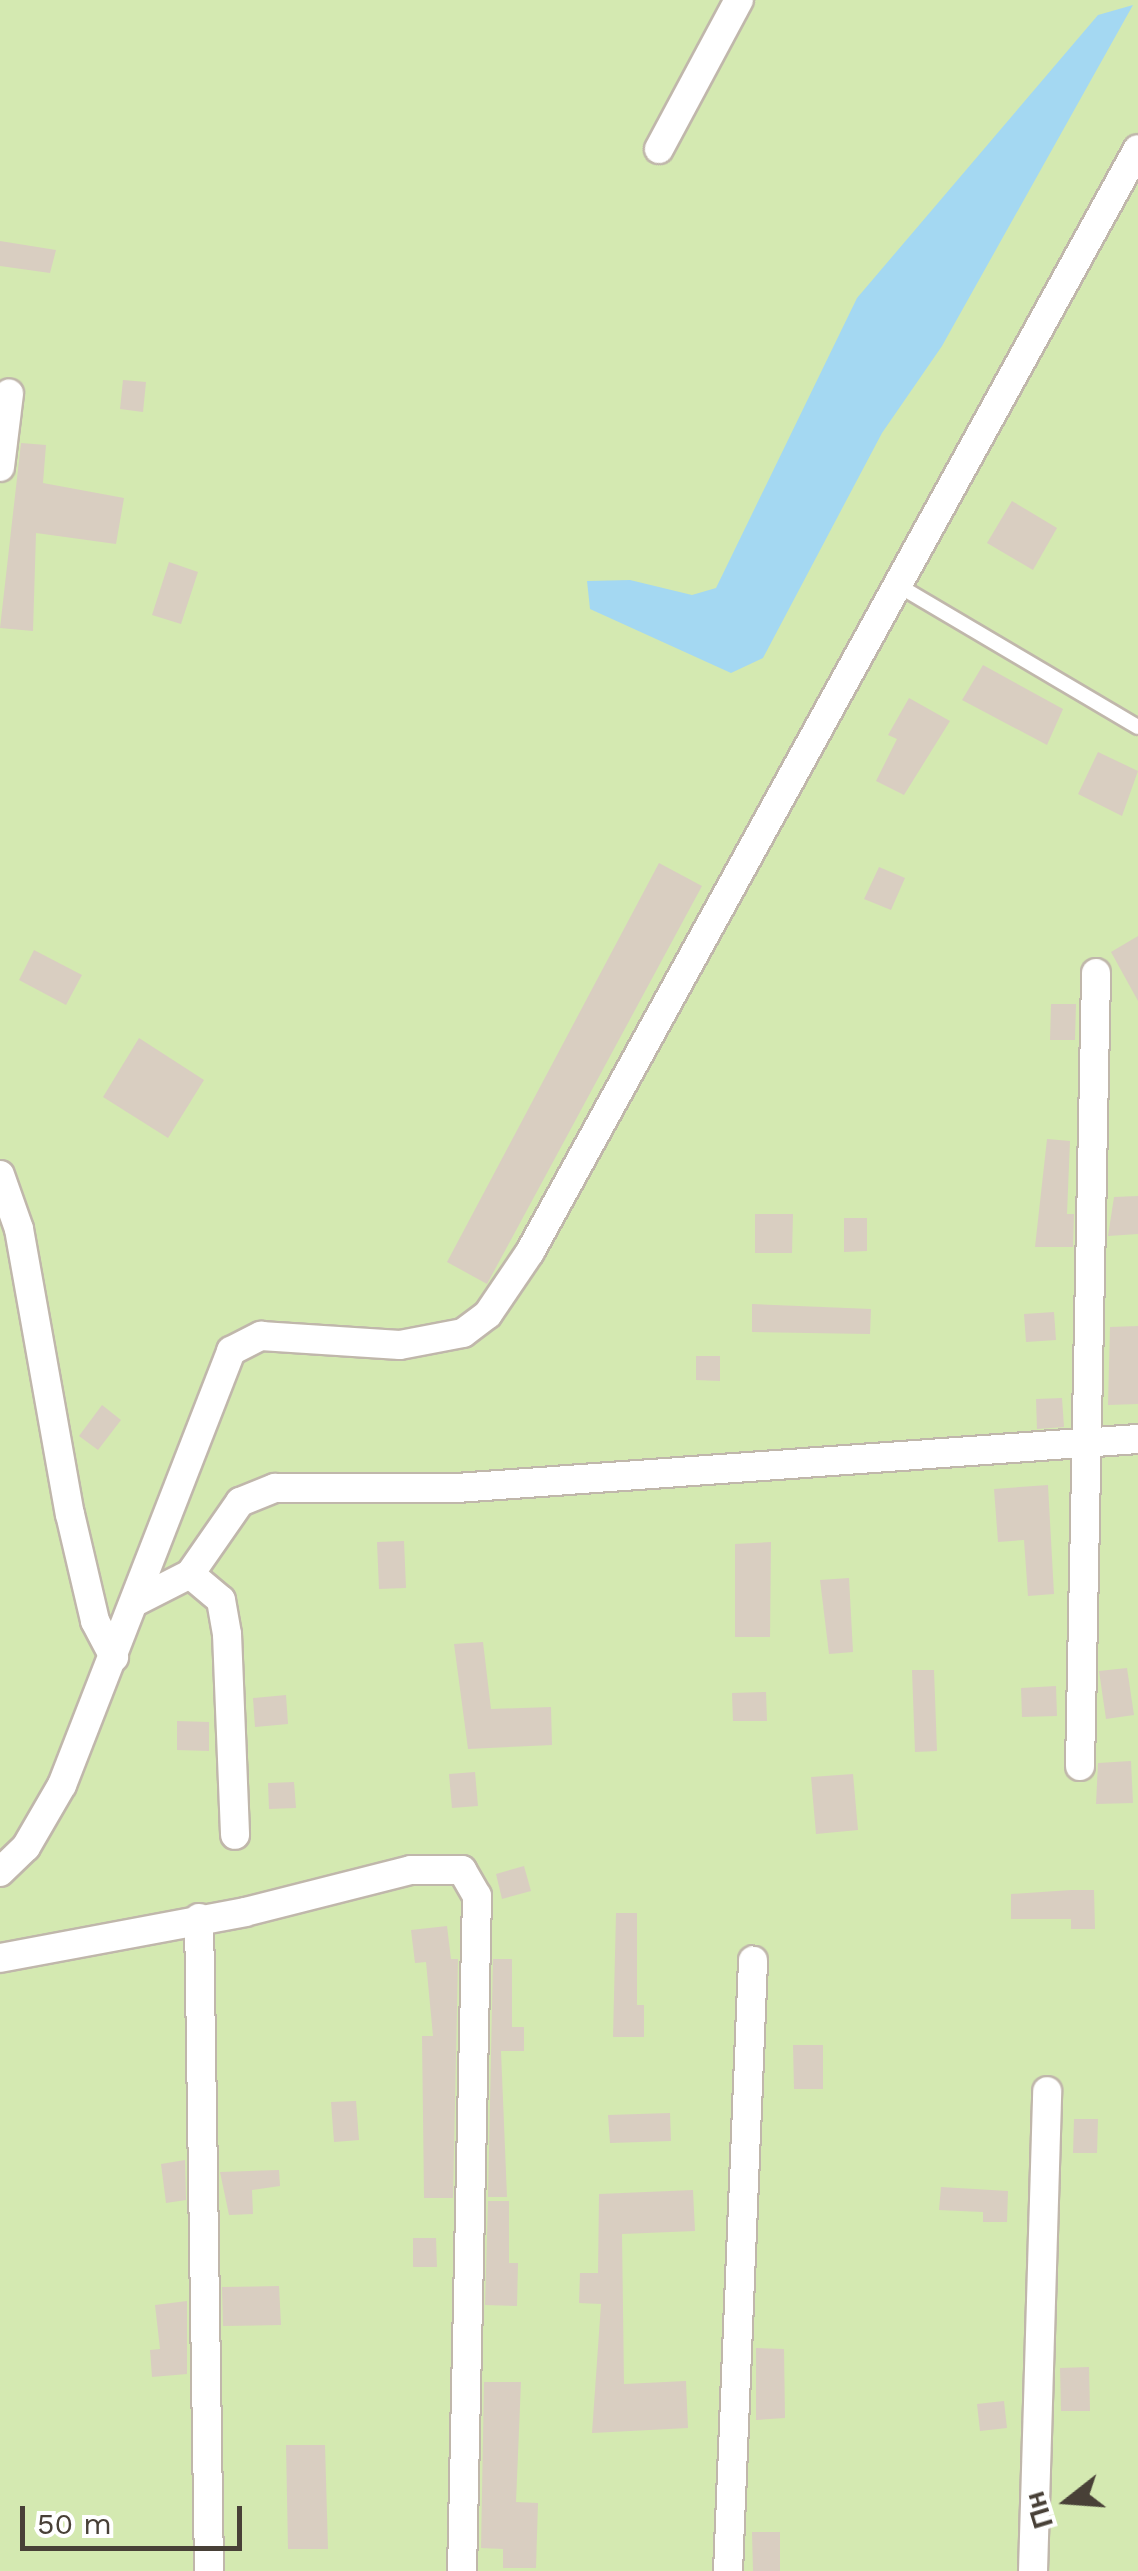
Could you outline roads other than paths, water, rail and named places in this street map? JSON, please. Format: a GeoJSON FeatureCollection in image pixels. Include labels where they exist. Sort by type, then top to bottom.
{"type":"FeatureCollection","features":[{"type":"Feature","properties":{"kind":"street"},"geometry":{"type":"LineString","coordinates":[[659,149],[739,0]]}},
{"type":"Feature","properties":{"kind":"street"},"geometry":{"type":"LineString","coordinates":[[0,1872],[26,1847],[62,1785],[137,1601],[231,1351],[243,1341],[260,1336],[400,1345],[463,1333],[488,1314],[530,1252],[901,586],[1138,149]]}},
{"type":"Feature","properties":{"kind":"street"},"geometry":{"type":"LineString","coordinates":[[0,466],[9,394]]}},
{"type":"Feature","properties":{"kind":"street"},"geometry":{"type":"LineString","coordinates":[[1080,1766],[1096,973]]}},
{"type":"Feature","properties":{"kind":"street"},"geometry":{"type":"LineString","coordinates":[[0,1175],[19,1229],[70,1514],[95,1621],[114,1657]]}},
{"type":"Feature","properties":{"kind":"street"},"geometry":{"type":"LineString","coordinates":[[137,1601],[190,1574],[240,1502],[275,1488],[457,1488],[1138,1438]]}},
{"type":"Feature","properties":{"kind":"street"},"geometry":{"type":"LineString","coordinates":[[190,1574],[220,1600],[227,1634],[234,1835]]}},
{"type":"Feature","properties":{"kind":"street"},"geometry":{"type":"LineString","coordinates":[[0,1958],[439,1867],[462,1870],[477,1896],[462,2571]]}},
{"type":"Feature","properties":{"kind":"street"},"geometry":{"type":"LineString","coordinates":[[199,1918],[208,2571]]}},
{"type":"Feature","properties":{"kind":"street"},"geometry":{"type":"LineString","coordinates":[[728,2571],[753,1961]]}},
{"type":"Feature","properties":{"kind":"street"},"geometry":{"type":"LineString","coordinates":[[1033,2571],[1046,2091]]}},
{"type":"Feature","properties":{"kind":"lane"},"geometry":{"type":"LineString","coordinates":[[901,586],[1138,727]]}},
{"type":"Feature","properties":{"kind":"water"},"geometry":{"type":"Polygon","coordinates":[[[1133,5],[942,346],[882,433],[763,658],[731,673],[590,609],[587,581],[630,580],[692,595],[716,588],[857,298],[1098,15],[1133,5]]]}}]}
